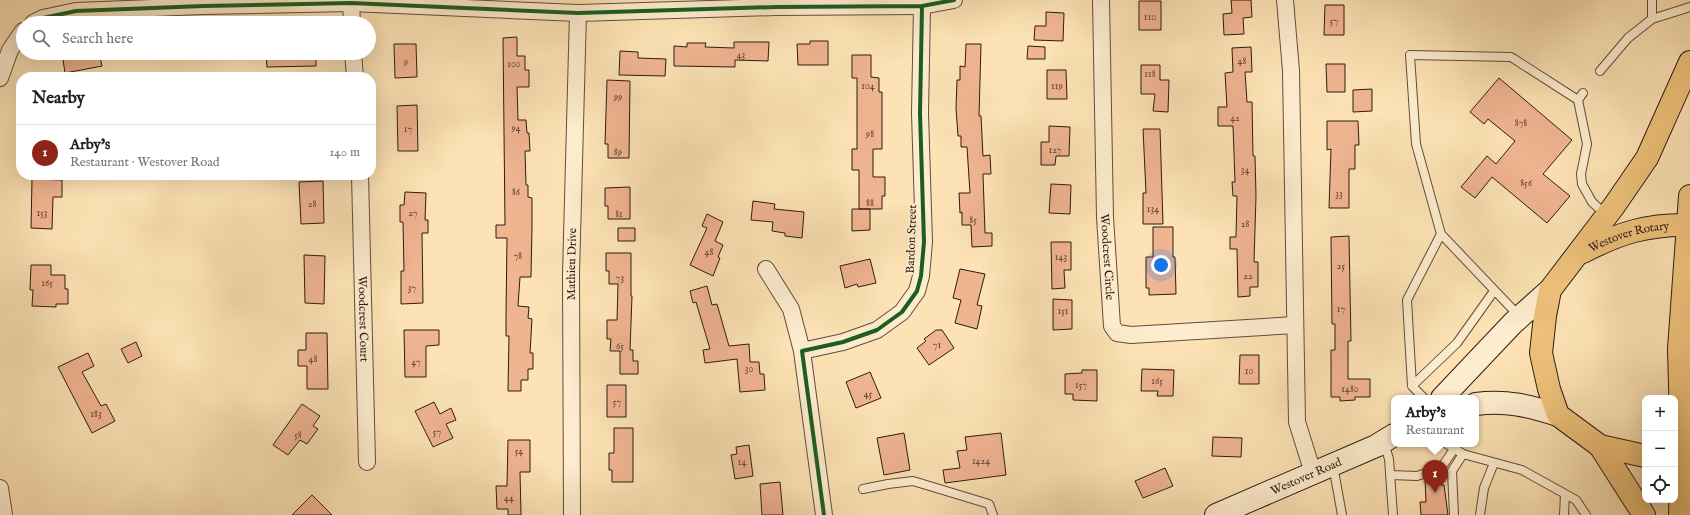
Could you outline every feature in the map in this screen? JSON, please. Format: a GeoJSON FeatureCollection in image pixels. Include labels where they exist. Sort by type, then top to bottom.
{"type":"FeatureCollection","features":[{"type":"Feature","properties":{"kind":"main road"},"geometry":{"type":"LineString","coordinates":[[1576,255],[1647,158],[1690,62]]}},
{"type":"Feature","properties":{"kind":"main road"},"geometry":{"type":"LineString","coordinates":[[1680,515],[1682,459],[1679,350],[1690,196]]}},
{"type":"Feature","properties":{"kind":"main road","name":"Westover Rotary"},"geometry":{"type":"LineString","coordinates":[[1558,415],[1549,389],[1541,353],[1550,290],[1576,255],[1612,237],[1644,228],[1689,225]]}},
{"type":"Feature","properties":{"kind":"main road"},"geometry":{"type":"LineString","coordinates":[[1445,395],[1520,317],[1550,290]]}},
{"type":"Feature","properties":{"kind":"main road"},"geometry":{"type":"LineString","coordinates":[[1479,404],[1495,401],[1528,406],[1558,415],[1600,446],[1644,515]]}},
{"type":"Feature","properties":{"kind":"main road","name":"Westover Road"},"geometry":{"type":"LineString","coordinates":[[1216,515],[1333,465],[1389,439]]}},
{"type":"Feature","properties":{"kind":"main road"},"geometry":{"type":"LineString","coordinates":[[1600,446],[1642,455]]}},
{"type":"Feature","properties":{"kind":"street"},"geometry":{"type":"LineString","coordinates":[[52,16],[76,11],[203,6],[350,3],[578,14],[776,7],[922,6],[954,0]]}},
{"type":"Feature","properties":{"kind":"street","name":"Woodcrest Circle"},"geometry":{"type":"LineString","coordinates":[[1101,0],[1105,217],[1112,326],[1117,332],[1131,335],[1295,325]]}},
{"type":"Feature","properties":{"kind":"street"},"geometry":{"type":"LineString","coordinates":[[1285,0],[1291,71],[1297,422],[1313,473]]}},
{"type":"Feature","properties":{"kind":"street"},"geometry":{"type":"LineString","coordinates":[[350,3],[351,16]]}},
{"type":"Feature","properties":{"kind":"street","name":"Bardon Street"},"geometry":{"type":"LineString","coordinates":[[802,351],[843,342],[877,330],[902,312],[917,291],[921,276],[924,242],[920,113],[922,6]]}},
{"type":"Feature","properties":{"kind":"street","name":"Mathieu Drive"},"geometry":{"type":"LineString","coordinates":[[572,515],[571,274],[578,14]]}},
{"type":"Feature","properties":{"kind":"street"},"geometry":{"type":"LineString","coordinates":[[0,78],[10,50],[16,41]]}},
{"type":"Feature","properties":{"kind":"street"},"geometry":{"type":"LineString","coordinates":[[354,60],[355,72]]}},
{"type":"Feature","properties":{"kind":"street","name":"Woodcrest Court"},"geometry":{"type":"LineString","coordinates":[[360,180],[367,462]]}},
{"type":"Feature","properties":{"kind":"street"},"geometry":{"type":"LineString","coordinates":[[766,269],[791,309],[802,351],[824,515]]}},
{"type":"Feature","properties":{"kind":"street"},"geometry":{"type":"LineString","coordinates":[[0,488],[4,515]]}},
{"type":"Feature","properties":{"kind":"lane"},"geometry":{"type":"LineString","coordinates":[[1652,0],[1652,19]]}},
{"type":"Feature","properties":{"kind":"lane"},"geometry":{"type":"LineString","coordinates":[[1600,71],[1628,38],[1652,19],[1690,7]]}},
{"type":"Feature","properties":{"kind":"lane"},"geometry":{"type":"LineString","coordinates":[[1520,317],[1441,234],[1416,144],[1410,55],[1511,57],[1578,100],[1587,144],[1581,174],[1582,184],[1592,202],[1606,216]]}},
{"type":"Feature","properties":{"kind":"lane"},"geometry":{"type":"LineString","coordinates":[[1578,100],[1584,92]]}},
{"type":"Feature","properties":{"kind":"lane"},"geometry":{"type":"LineString","coordinates":[[1421,395],[1412,386],[1407,300],[1441,234]]}},
{"type":"Feature","properties":{"kind":"lane"},"geometry":{"type":"LineString","coordinates":[[1412,386],[1457,343],[1494,291]]}},
{"type":"Feature","properties":{"kind":"lane"},"geometry":{"type":"LineString","coordinates":[[1389,439],[1393,515]]}},
{"type":"Feature","properties":{"kind":"lane"},"geometry":{"type":"LineString","coordinates":[[1391,475],[1418,476],[1441,468],[1451,447]]}},
{"type":"Feature","properties":{"kind":"lane"},"geometry":{"type":"LineString","coordinates":[[1452,447],[1463,454],[1522,470],[1576,500],[1586,515]]}},
{"type":"Feature","properties":{"kind":"lane"},"geometry":{"type":"LineString","coordinates":[[1454,515],[1452,471],[1463,454]]}},
{"type":"Feature","properties":{"kind":"lane"},"geometry":{"type":"LineString","coordinates":[[1480,515],[1484,488],[1494,463]]}},
{"type":"Feature","properties":{"kind":"lane"},"geometry":{"type":"LineString","coordinates":[[1333,465],[1342,515]]}},
{"type":"Feature","properties":{"kind":"lane"},"geometry":{"type":"LineString","coordinates":[[863,489],[888,484],[913,482],[989,504],[993,515]]}},
{"type":"Feature","properties":{"kind":"lane"},"geometry":{"type":"LineString","coordinates":[[1564,515],[1565,494]]}},
{"type":"Feature","properties":{"kind":"building"},"geometry":{"type":"Polygon","coordinates":[[[1231,0],[1251,0],[1252,17],[1243,18],[1244,34],[1224,35],[1223,14],[1232,13],[1231,0]]]}},
{"type":"Feature","properties":{"kind":"building"},"geometry":{"type":"Polygon","coordinates":[[[1139,1],[1161,1],[1161,30],[1139,30],[1139,1]]]}},
{"type":"Feature","properties":{"kind":"building"},"geometry":{"type":"Polygon","coordinates":[[[1325,5],[1344,5],[1344,35],[1324,35],[1325,5]]]}},
{"type":"Feature","properties":{"kind":"building"},"geometry":{"type":"Polygon","coordinates":[[[1046,12],[1064,13],[1063,41],[1034,40],[1035,26],[1046,26],[1046,12]]]}},
{"type":"Feature","properties":{"kind":"building"},"geometry":{"type":"Polygon","coordinates":[[[517,37],[517,56],[525,56],[525,70],[529,70],[529,87],[517,87],[518,120],[526,120],[527,133],[529,133],[530,151],[525,151],[526,185],[528,185],[528,197],[532,198],[531,277],[520,277],[518,306],[529,307],[528,318],[532,319],[530,353],[533,353],[533,369],[528,369],[528,380],[521,380],[521,391],[508,391],[509,336],[506,336],[507,238],[496,238],[496,225],[505,225],[503,38],[517,37]]]}},
{"type":"Feature","properties":{"kind":"building"},"geometry":{"type":"Polygon","coordinates":[[[810,41],[828,41],[828,65],[798,65],[797,44],[810,44],[810,41]]]}},
{"type":"Feature","properties":{"kind":"building"},"geometry":{"type":"Polygon","coordinates":[[[734,42],[769,42],[768,61],[735,60],[735,67],[674,66],[674,46],[687,47],[687,43],[706,43],[705,47],[734,48],[734,42]]]}},
{"type":"Feature","properties":{"kind":"building"},"geometry":{"type":"Polygon","coordinates":[[[394,44],[416,44],[417,77],[395,78],[394,44]]]}},
{"type":"Feature","properties":{"kind":"building"},"geometry":{"type":"Polygon","coordinates":[[[966,44],[981,44],[979,116],[981,116],[983,156],[990,155],[991,174],[983,174],[985,233],[992,233],[992,246],[972,247],[971,225],[962,225],[962,212],[960,213],[959,193],[970,193],[967,147],[961,147],[961,136],[958,136],[956,108],[957,80],[960,80],[960,66],[965,67],[966,44]]]}},
{"type":"Feature","properties":{"kind":"building"},"geometry":{"type":"Polygon","coordinates":[[[1028,46],[1045,47],[1045,59],[1027,59],[1028,46]]]}},
{"type":"Feature","properties":{"kind":"building"},"geometry":{"type":"Polygon","coordinates":[[[1251,47],[1252,72],[1245,72],[1247,102],[1252,102],[1253,156],[1255,156],[1256,196],[1254,262],[1258,262],[1258,287],[1250,287],[1250,296],[1238,297],[1237,249],[1230,249],[1230,237],[1236,237],[1237,196],[1233,196],[1232,182],[1235,182],[1233,126],[1218,126],[1218,107],[1227,107],[1225,73],[1233,72],[1232,48],[1251,47]]]}},
{"type":"Feature","properties":{"kind":"building"},"geometry":{"type":"Polygon","coordinates":[[[620,51],[638,52],[638,58],[666,59],[665,76],[619,75],[620,51]]]}},
{"type":"Feature","properties":{"kind":"building"},"geometry":{"type":"Polygon","coordinates":[[[852,55],[871,55],[871,77],[879,78],[879,92],[882,92],[882,149],[873,149],[873,177],[885,177],[885,196],[882,196],[882,209],[859,209],[859,170],[852,170],[852,149],[857,149],[857,78],[852,78],[852,55]]]}},
{"type":"Feature","properties":{"kind":"building"},"geometry":{"type":"Polygon","coordinates":[[[63,60],[101,60],[102,66],[65,72],[63,60]]]}},
{"type":"Feature","properties":{"kind":"building"},"geometry":{"type":"Polygon","coordinates":[[[266,60],[316,60],[316,66],[267,67],[266,60]]]}},
{"type":"Feature","properties":{"kind":"building"},"geometry":{"type":"Polygon","coordinates":[[[1326,64],[1345,64],[1345,92],[1327,92],[1326,64]]]}},
{"type":"Feature","properties":{"kind":"building"},"geometry":{"type":"Polygon","coordinates":[[[1141,65],[1160,65],[1160,80],[1169,80],[1168,112],[1153,111],[1155,94],[1141,94],[1141,65]]]}},
{"type":"Feature","properties":{"kind":"building"},"geometry":{"type":"Polygon","coordinates":[[[1047,70],[1066,70],[1067,99],[1047,99],[1047,70]]]}},
{"type":"Feature","properties":{"kind":"building"},"geometry":{"type":"Polygon","coordinates":[[[1499,78],[1572,140],[1543,174],[1570,196],[1547,223],[1492,177],[1475,198],[1461,187],[1487,156],[1496,164],[1515,141],[1488,119],[1484,124],[1470,112],[1499,78]]]}},
{"type":"Feature","properties":{"kind":"building"},"geometry":{"type":"Polygon","coordinates":[[[607,80],[630,81],[629,158],[608,158],[608,144],[605,144],[607,80]]]}},
{"type":"Feature","properties":{"kind":"building"},"geometry":{"type":"Polygon","coordinates":[[[1372,89],[1372,111],[1353,112],[1353,90],[1372,89]]]}},
{"type":"Feature","properties":{"kind":"building"},"geometry":{"type":"Polygon","coordinates":[[[417,105],[418,151],[398,151],[397,106],[417,105]]]}},
{"type":"Feature","properties":{"kind":"building"},"geometry":{"type":"Polygon","coordinates":[[[1327,121],[1358,121],[1359,145],[1355,145],[1355,169],[1349,169],[1349,208],[1329,208],[1331,149],[1327,150],[1327,121]]]}},
{"type":"Feature","properties":{"kind":"building"},"geometry":{"type":"Polygon","coordinates":[[[1049,126],[1070,127],[1069,156],[1056,156],[1055,165],[1041,165],[1041,142],[1049,142],[1049,126]]]}},
{"type":"Feature","properties":{"kind":"building"},"geometry":{"type":"Polygon","coordinates":[[[1143,129],[1160,129],[1163,224],[1143,224],[1143,193],[1146,193],[1143,129]]]}},
{"type":"Feature","properties":{"kind":"building"},"geometry":{"type":"Polygon","coordinates":[[[32,180],[62,180],[62,197],[53,197],[52,229],[31,228],[32,180]]]}},
{"type":"Feature","properties":{"kind":"building"},"geometry":{"type":"Polygon","coordinates":[[[323,181],[324,223],[301,224],[299,182],[323,181]]]}},
{"type":"Feature","properties":{"kind":"building"},"geometry":{"type":"Polygon","coordinates":[[[1051,184],[1071,185],[1070,214],[1049,213],[1051,184]]]}},
{"type":"Feature","properties":{"kind":"building"},"geometry":{"type":"Polygon","coordinates":[[[630,187],[630,219],[608,219],[608,206],[605,206],[605,188],[630,187]]]}},
{"type":"Feature","properties":{"kind":"building"},"geometry":{"type":"Polygon","coordinates":[[[405,192],[426,193],[425,220],[428,220],[428,233],[422,233],[423,303],[401,304],[401,271],[404,271],[403,222],[400,222],[400,205],[404,205],[405,192]]]}},
{"type":"Feature","properties":{"kind":"building"},"geometry":{"type":"Polygon","coordinates":[[[753,201],[775,204],[774,209],[804,212],[802,238],[785,236],[785,233],[772,231],[773,222],[751,220],[753,201]]]}},
{"type":"Feature","properties":{"kind":"building"},"geometry":{"type":"Polygon","coordinates":[[[852,209],[870,209],[870,230],[852,231],[852,209]]]}},
{"type":"Feature","properties":{"kind":"building"},"geometry":{"type":"Polygon","coordinates":[[[707,214],[723,222],[715,241],[723,245],[713,276],[690,265],[707,228],[702,226],[707,214]]]}},
{"type":"Feature","properties":{"kind":"building"},"geometry":{"type":"Polygon","coordinates":[[[1153,227],[1173,227],[1173,257],[1175,257],[1176,294],[1149,295],[1149,288],[1146,288],[1146,257],[1153,257],[1153,227]]]}},
{"type":"Feature","properties":{"kind":"building"},"geometry":{"type":"Polygon","coordinates":[[[618,228],[635,228],[635,241],[618,241],[618,228]]]}},
{"type":"Feature","properties":{"kind":"building"},"geometry":{"type":"Polygon","coordinates":[[[1349,236],[1351,341],[1348,341],[1348,379],[1370,379],[1370,397],[1355,397],[1355,400],[1340,401],[1340,397],[1331,397],[1331,350],[1335,350],[1335,324],[1332,324],[1331,237],[1349,236]]]}},
{"type":"Feature","properties":{"kind":"building"},"geometry":{"type":"Polygon","coordinates":[[[1051,242],[1071,242],[1071,270],[1064,270],[1065,288],[1052,289],[1051,242]]]}},
{"type":"Feature","properties":{"kind":"building"},"geometry":{"type":"Polygon","coordinates":[[[606,253],[631,253],[632,296],[630,350],[633,350],[633,361],[638,361],[638,374],[620,374],[620,351],[610,351],[611,339],[607,339],[607,320],[617,320],[618,284],[609,284],[609,271],[606,271],[606,253]]]}},
{"type":"Feature","properties":{"kind":"building"},"geometry":{"type":"Polygon","coordinates":[[[304,255],[325,256],[324,304],[305,303],[304,255]]]}},
{"type":"Feature","properties":{"kind":"building"},"geometry":{"type":"Polygon","coordinates":[[[870,259],[876,283],[858,287],[857,284],[845,288],[840,266],[870,259]]]}},
{"type":"Feature","properties":{"kind":"building"},"geometry":{"type":"Polygon","coordinates":[[[31,265],[51,265],[51,275],[65,275],[65,289],[68,289],[68,304],[56,304],[56,307],[32,306],[33,290],[30,290],[31,265]]]}},
{"type":"Feature","properties":{"kind":"building"},"geometry":{"type":"Polygon","coordinates":[[[960,269],[985,274],[977,305],[982,306],[977,329],[955,323],[961,300],[953,298],[960,269]]]}},
{"type":"Feature","properties":{"kind":"building"},"geometry":{"type":"Polygon","coordinates":[[[707,286],[712,305],[717,304],[729,346],[749,344],[750,362],[759,362],[760,374],[764,374],[765,390],[740,392],[737,359],[705,363],[703,350],[710,349],[696,302],[693,303],[690,291],[707,286]]]}},
{"type":"Feature","properties":{"kind":"building"},"geometry":{"type":"Polygon","coordinates":[[[1053,299],[1072,300],[1072,329],[1053,330],[1053,299]]]}},
{"type":"Feature","properties":{"kind":"building"},"geometry":{"type":"Polygon","coordinates":[[[404,330],[439,330],[439,345],[426,346],[426,377],[405,377],[404,330]]]}},
{"type":"Feature","properties":{"kind":"building"},"geometry":{"type":"Polygon","coordinates":[[[936,330],[942,330],[954,348],[929,365],[917,348],[926,341],[924,339],[936,330]]]}},
{"type":"Feature","properties":{"kind":"building"},"geometry":{"type":"Polygon","coordinates":[[[306,333],[327,333],[328,389],[307,389],[307,366],[298,366],[298,350],[306,350],[306,333]]]}},
{"type":"Feature","properties":{"kind":"building"},"geometry":{"type":"Polygon","coordinates":[[[136,342],[142,356],[128,363],[121,349],[136,342]]]}},
{"type":"Feature","properties":{"kind":"building"},"geometry":{"type":"Polygon","coordinates":[[[88,353],[94,366],[82,372],[101,406],[106,404],[115,421],[92,433],[58,367],[88,353]]]}},
{"type":"Feature","properties":{"kind":"building"},"geometry":{"type":"Polygon","coordinates":[[[1240,355],[1259,355],[1259,384],[1239,384],[1240,355]]]}},
{"type":"Feature","properties":{"kind":"building"},"geometry":{"type":"Polygon","coordinates":[[[1142,369],[1174,370],[1173,396],[1157,396],[1158,391],[1141,391],[1142,369]]]}},
{"type":"Feature","properties":{"kind":"building"},"geometry":{"type":"Polygon","coordinates":[[[1082,370],[1097,370],[1097,401],[1073,400],[1073,394],[1065,394],[1065,374],[1082,373],[1082,370]]]}},
{"type":"Feature","properties":{"kind":"building"},"geometry":{"type":"Polygon","coordinates":[[[870,372],[881,398],[856,408],[846,382],[870,372]]]}},
{"type":"Feature","properties":{"kind":"building"},"geometry":{"type":"Polygon","coordinates":[[[607,385],[626,385],[626,417],[607,417],[607,385]]]}},
{"type":"Feature","properties":{"kind":"building"},"geometry":{"type":"Polygon","coordinates":[[[434,402],[440,414],[451,408],[456,420],[446,424],[453,438],[433,447],[415,411],[434,402]]]}},
{"type":"Feature","properties":{"kind":"building"},"geometry":{"type":"Polygon","coordinates":[[[302,404],[320,416],[313,426],[318,429],[307,444],[300,440],[288,455],[273,445],[302,404]]]}},
{"type":"Feature","properties":{"kind":"building"},"geometry":{"type":"Polygon","coordinates":[[[614,428],[633,428],[633,482],[612,482],[612,470],[609,470],[609,453],[614,453],[614,428]]]}},
{"type":"Feature","properties":{"kind":"building"},"geometry":{"type":"Polygon","coordinates":[[[904,433],[910,470],[884,475],[877,438],[904,433]]]}},
{"type":"Feature","properties":{"kind":"building"},"geometry":{"type":"Polygon","coordinates":[[[1001,433],[1006,475],[945,483],[943,470],[960,468],[957,451],[967,450],[965,437],[1001,433]]]}},
{"type":"Feature","properties":{"kind":"building"},"geometry":{"type":"Polygon","coordinates":[[[1213,437],[1242,438],[1241,457],[1212,456],[1213,437]]]}},
{"type":"Feature","properties":{"kind":"building"},"geometry":{"type":"Polygon","coordinates":[[[508,440],[530,440],[530,472],[520,472],[521,515],[508,515],[508,509],[497,509],[496,486],[507,486],[508,440]]]}},
{"type":"Feature","properties":{"kind":"building"},"geometry":{"type":"Polygon","coordinates":[[[749,445],[753,476],[735,479],[731,455],[737,454],[736,447],[749,445]]]}},
{"type":"Feature","properties":{"kind":"building"},"geometry":{"type":"Polygon","coordinates":[[[1165,468],[1173,486],[1143,498],[1135,481],[1165,468]]]}},
{"type":"Feature","properties":{"kind":"building"},"geometry":{"type":"Polygon","coordinates":[[[1425,479],[1440,479],[1441,485],[1444,485],[1448,515],[1421,515],[1420,502],[1426,502],[1425,479]]]}},
{"type":"Feature","properties":{"kind":"building"},"geometry":{"type":"Polygon","coordinates":[[[780,482],[783,515],[762,515],[760,484],[780,482]]]}},
{"type":"Feature","properties":{"kind":"building"},"geometry":{"type":"Polygon","coordinates":[[[312,495],[332,515],[292,515],[312,495]]]}},
{"type":"Feature","properties":{"kind":"cycle path"},"geometry":{"type":"LineString","coordinates":[[52,16],[76,11],[203,6],[351,3],[578,13],[776,7],[922,6],[954,0]]}},
{"type":"Feature","properties":{"kind":"cycle path"},"geometry":{"type":"LineString","coordinates":[[824,515],[802,351],[843,342],[877,330],[902,312],[917,291],[921,276],[924,242],[920,113],[922,6]]}},
{"type":"Feature","properties":{"kind":"place","name":"Arby's"},"geometry":{"type":"Point","coordinates":[1435,493]}}]}
